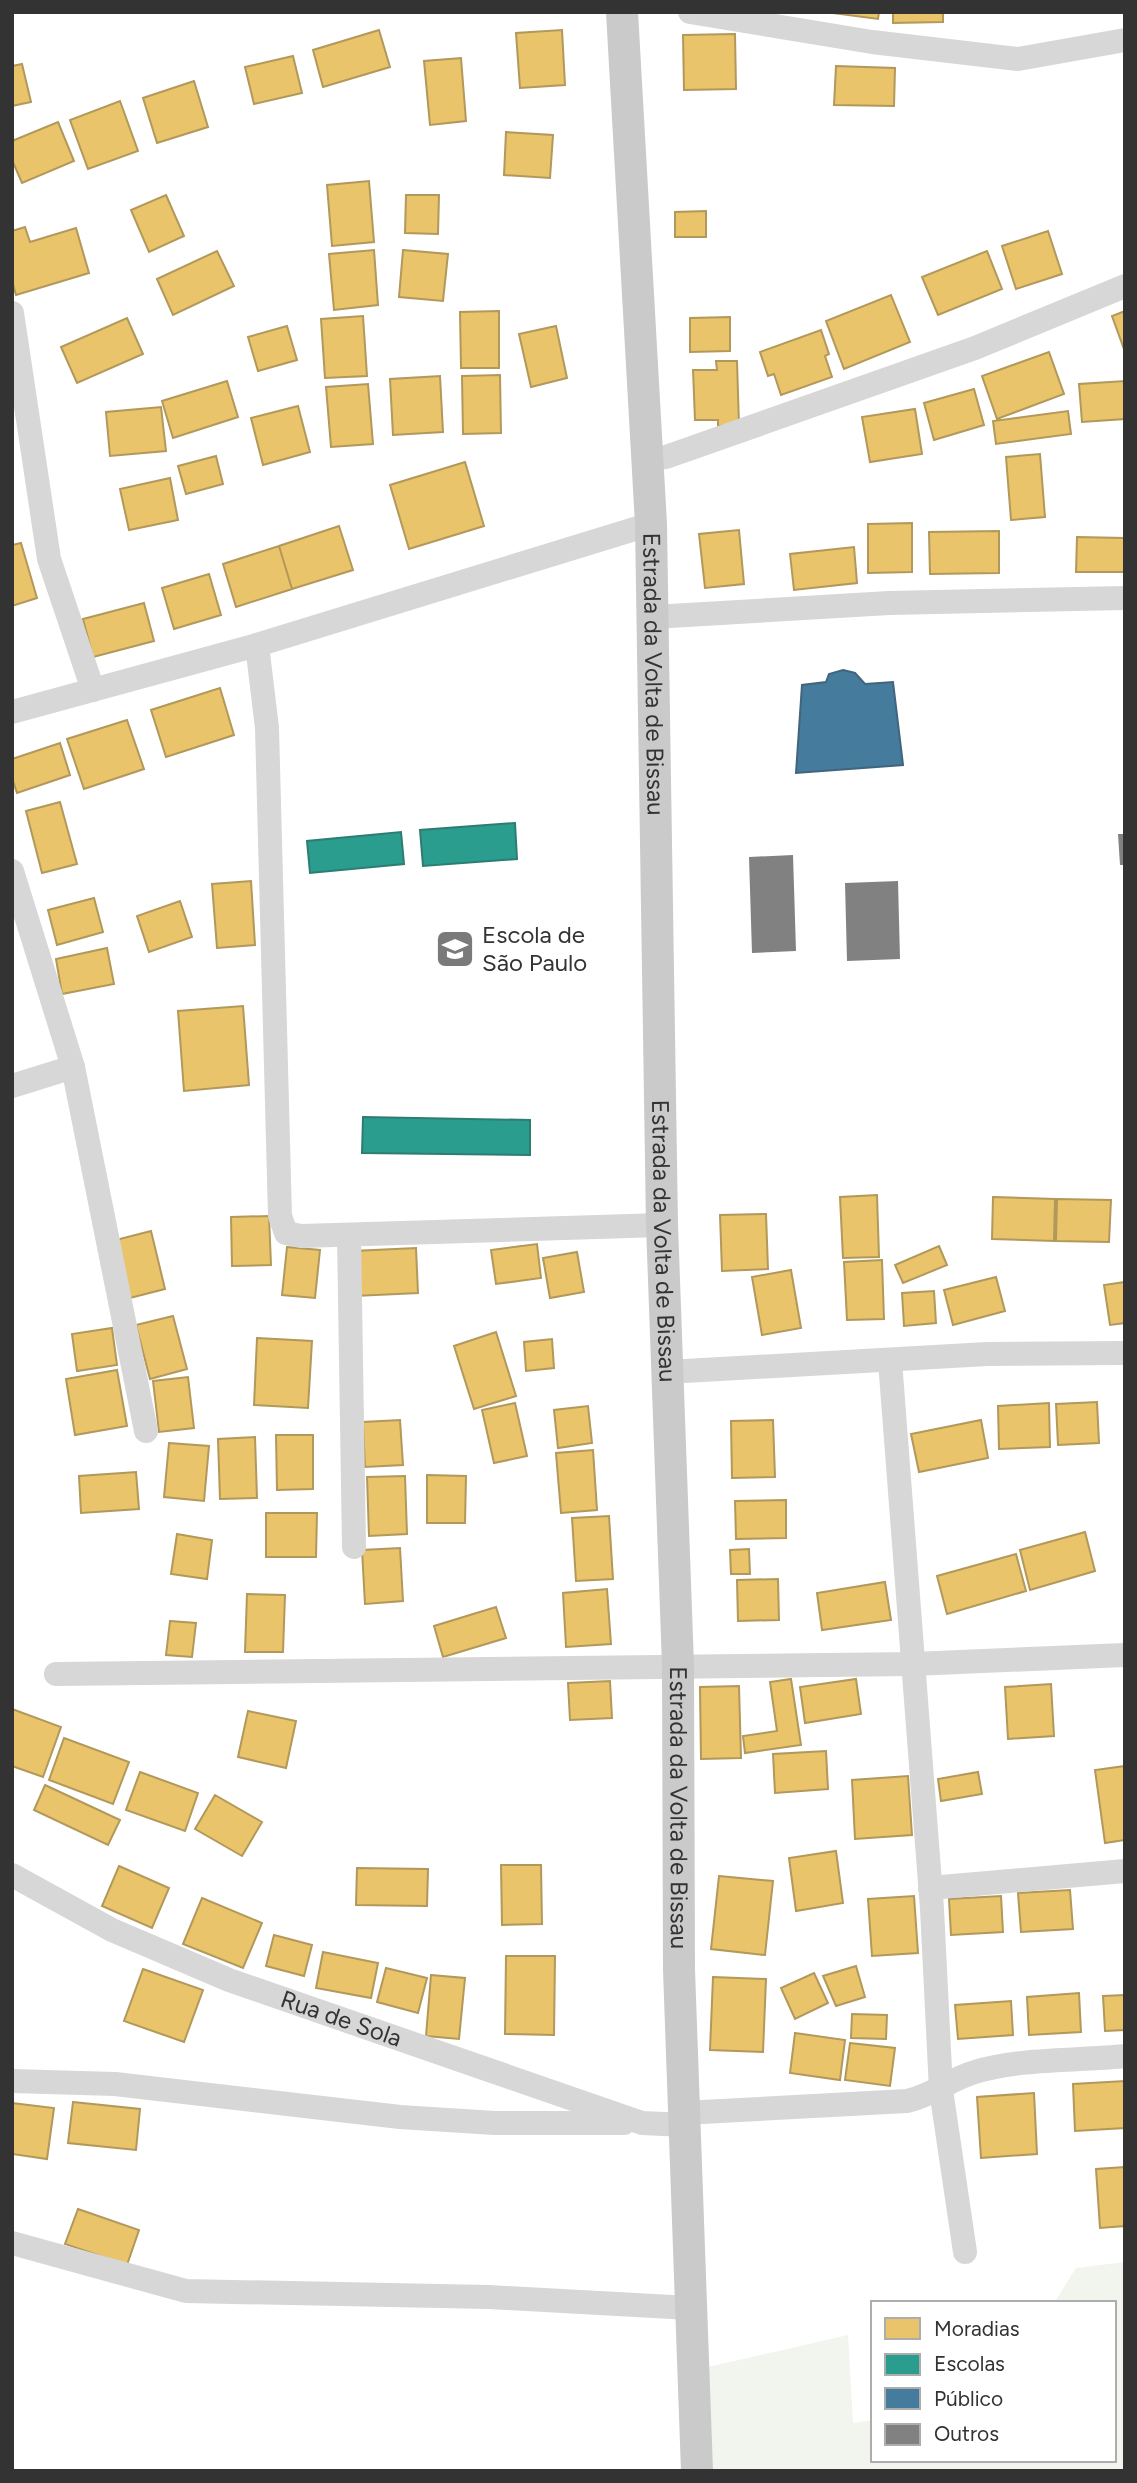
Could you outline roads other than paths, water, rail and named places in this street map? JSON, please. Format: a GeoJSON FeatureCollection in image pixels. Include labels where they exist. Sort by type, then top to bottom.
{"type":"FeatureCollection","features":[{"type":"Feature","properties":{"kind":"main road","name":"Estrada da Volta de Bissau"},"geometry":{"type":"LineString","coordinates":[[622,12],[651,524],[662,1226],[678,1665],[684,2119],[697,2471]]}},
{"type":"Feature","properties":{"kind":"street"},"geometry":{"type":"LineString","coordinates":[[690,12],[872,42],[1018,59],[1125,40]]}},
{"type":"Feature","properties":{"kind":"street"},"geometry":{"type":"LineString","coordinates":[[648,460],[666,457],[975,348],[1125,286]]}},
{"type":"Feature","properties":{"kind":"street"},"geometry":{"type":"LineString","coordinates":[[12,313],[49,559],[93,690]]}},
{"type":"Feature","properties":{"kind":"street"},"geometry":{"type":"LineString","coordinates":[[12,712],[257,645],[651,524]]}},
{"type":"Feature","properties":{"kind":"street"},"geometry":{"type":"LineString","coordinates":[[653,617],[889,603],[1125,598]]}},
{"type":"Feature","properties":{"kind":"street"},"geometry":{"type":"LineString","coordinates":[[257,645],[267,728],[280,1216],[286,1233],[300,1236],[662,1226]]}},
{"type":"Feature","properties":{"kind":"street"},"geometry":{"type":"LineString","coordinates":[[12,871],[73,1067],[146,1431]]}},
{"type":"Feature","properties":{"kind":"street"},"geometry":{"type":"LineString","coordinates":[[12,1086],[73,1067]]}},
{"type":"Feature","properties":{"kind":"street"},"geometry":{"type":"LineString","coordinates":[[349,1235],[354,1547]]}},
{"type":"Feature","properties":{"kind":"street"},"geometry":{"type":"LineString","coordinates":[[667,1372],[987,1354],[1125,1353]]}},
{"type":"Feature","properties":{"kind":"street"},"geometry":{"type":"LineString","coordinates":[[890,1360],[930,1888],[941,2090],[965,2252]]}},
{"type":"Feature","properties":{"kind":"street"},"geometry":{"type":"LineString","coordinates":[[55,1674],[283,1670],[511,1671],[678,1665],[912,1664],[1125,1655]]}},
{"type":"Feature","properties":{"kind":"street"},"geometry":{"type":"LineString","coordinates":[[930,1888],[1125,1871]]}},
{"type":"Feature","properties":{"kind":"street","name":"Rua de Sola"},"geometry":{"type":"LineString","coordinates":[[12,1875],[112,1930],[229,1980],[642,2123],[907,2101],[941,2090],[952,2081],[974,2072],[1012,2064],[1125,2056]]}},
{"type":"Feature","properties":{"kind":"street"},"geometry":{"type":"LineString","coordinates":[[12,2081],[115,2084],[400,2117],[495,2123],[642,2123]]}},
{"type":"Feature","properties":{"kind":"street"},"geometry":{"type":"LineString","coordinates":[[12,2243],[187,2291],[489,2297],[690,2308]]}},
{"type":"Feature","properties":{"kind":"place","name":"Escola de São Paulo"},"geometry":{"type":"Point","coordinates":[455,949]}}]}
